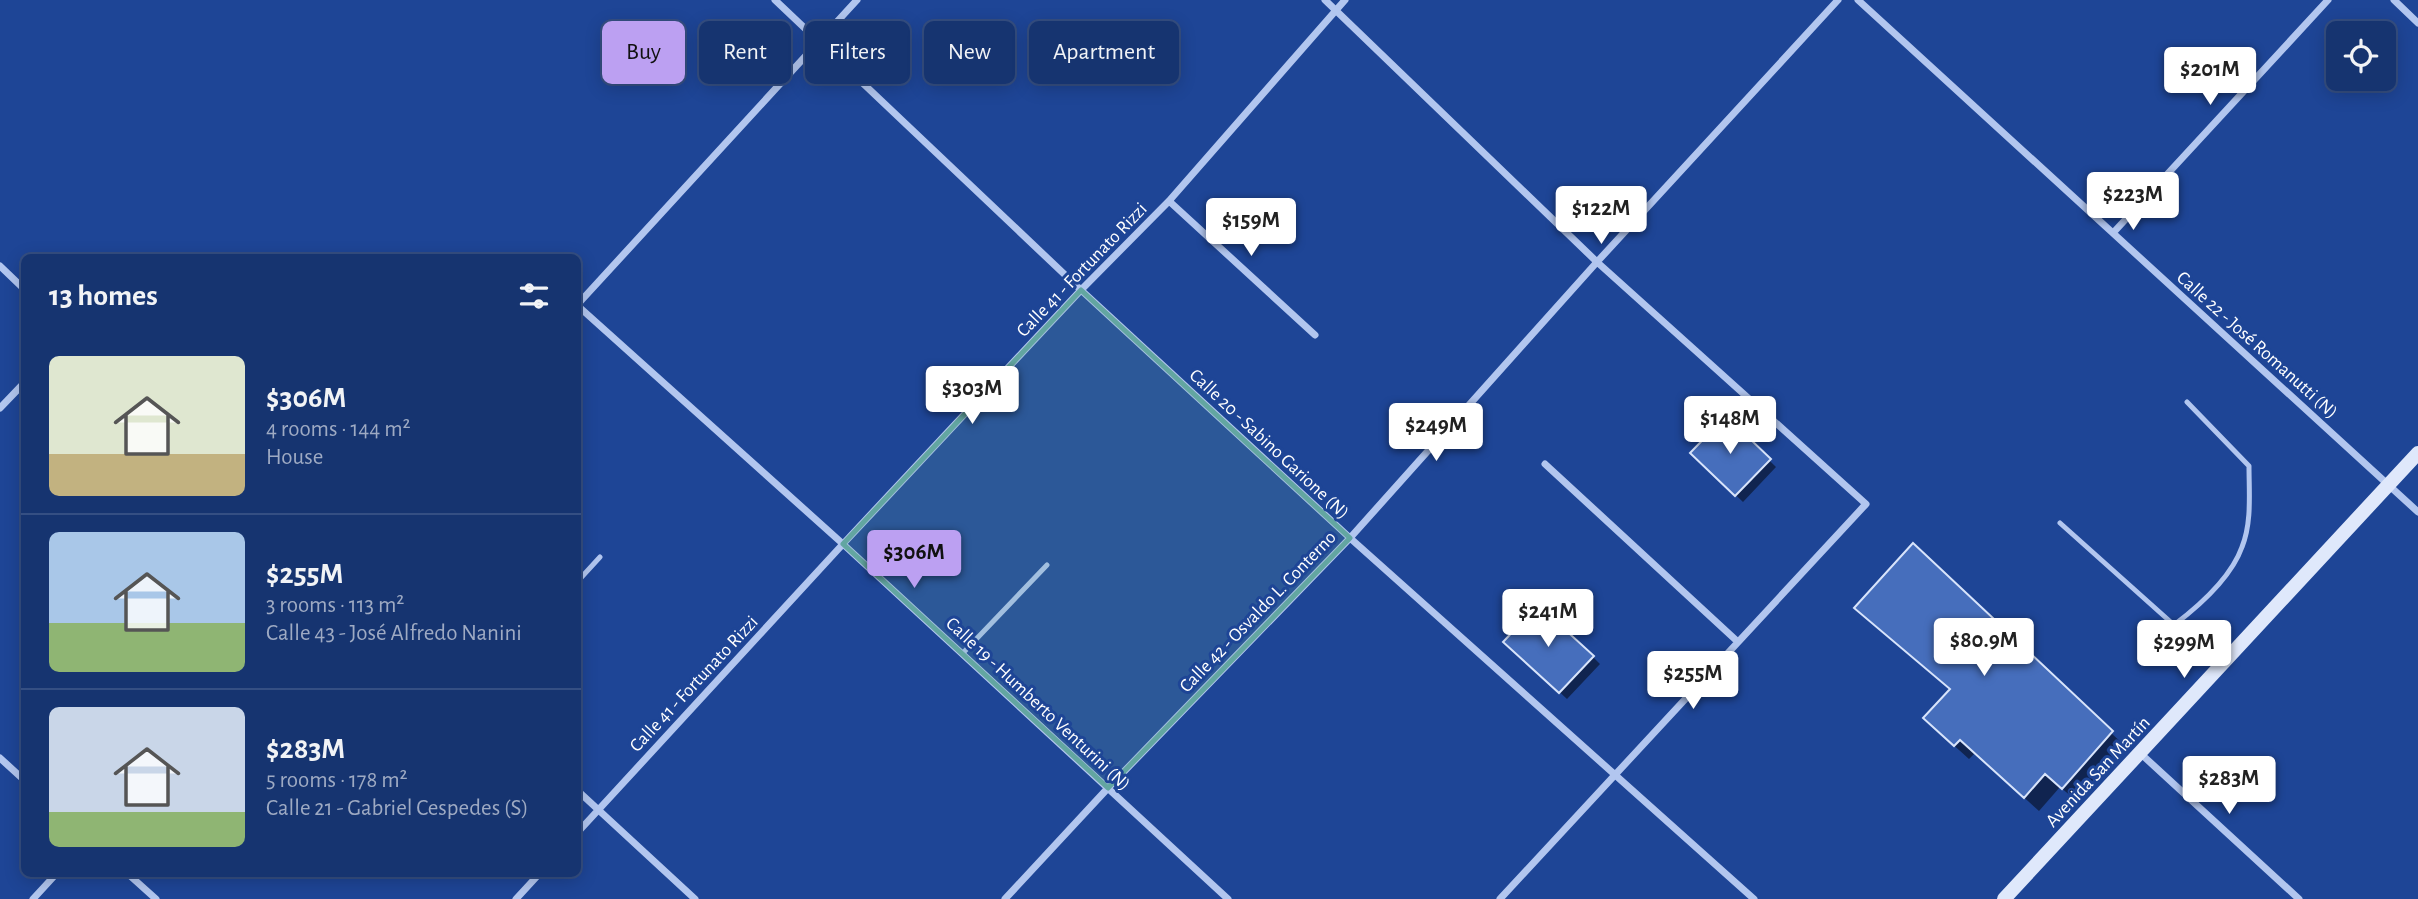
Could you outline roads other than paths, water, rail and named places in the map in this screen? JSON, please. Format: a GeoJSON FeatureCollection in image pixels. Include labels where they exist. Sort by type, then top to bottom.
{"type":"FeatureCollection","features":[{"type":"Feature","properties":{"kind":"main road","name":"Avenida San Martín"},"geometry":{"type":"LineString","coordinates":[[2004,899],[2418,453]]}},
{"type":"Feature","properties":{"kind":"street","name":"Calle 20 - Sabino Garione (N)"},"geometry":{"type":"LineString","coordinates":[[775,0],[805,29]]}},
{"type":"Feature","properties":{"kind":"street"},"geometry":{"type":"LineString","coordinates":[[837,21],[857,0]]}},
{"type":"Feature","properties":{"kind":"street"},"geometry":{"type":"LineString","coordinates":[[1325,0],[1597,262],[1866,504],[1500,899]]}},
{"type":"Feature","properties":{"kind":"street","name":"Calle 41 - Fortunato Rizzi"},"geometry":{"type":"LineString","coordinates":[[581,829],[843,544],[1081,290],[1169,201],[1345,0]]}},
{"type":"Feature","properties":{"kind":"street","name":"Calle 42 - Osvaldo L. Conterno"},"geometry":{"type":"LineString","coordinates":[[1006,899],[1108,788],[1350,538],[1597,262],[1838,0]]}},
{"type":"Feature","properties":{"kind":"street","name":"Calle 22 - José Romanutti (N)"},"geometry":{"type":"LineString","coordinates":[[1858,0],[2418,512]]}},
{"type":"Feature","properties":{"kind":"street"},"geometry":{"type":"LineString","coordinates":[[2113,233],[2328,0]]}},
{"type":"Feature","properties":{"kind":"street"},"geometry":{"type":"LineString","coordinates":[[2394,0],[2418,23]]}},
{"type":"Feature","properties":{"kind":"street"},"geometry":{"type":"LineString","coordinates":[[581,302],[805,55]]}},
{"type":"Feature","properties":{"kind":"street","name":"Calle 20 - Sabino Garione (N)"},"geometry":{"type":"LineString","coordinates":[[863,84],[1081,290],[1350,538],[1754,899]]}},
{"type":"Feature","properties":{"kind":"street"},"geometry":{"type":"LineString","coordinates":[[1169,201],[1315,335]]}},
{"type":"Feature","properties":{"kind":"street"},"geometry":{"type":"LineString","coordinates":[[0,267],[21,286]]}},
{"type":"Feature","properties":{"kind":"street","name":"Calle 19 - Humberto Venturini (N)"},"geometry":{"type":"LineString","coordinates":[[581,308],[843,544],[1228,899]]}},
{"type":"Feature","properties":{"kind":"street"},"geometry":{"type":"LineString","coordinates":[[0,408],[21,386]]}},
{"type":"Feature","properties":{"kind":"street"},"geometry":{"type":"LineString","coordinates":[[1545,464],[1738,642]]}},
{"type":"Feature","properties":{"kind":"street"},"geometry":{"type":"LineString","coordinates":[[2140,753],[2299,899]]}},
{"type":"Feature","properties":{"kind":"street"},"geometry":{"type":"LineString","coordinates":[[0,758],[21,777]]}},
{"type":"Feature","properties":{"kind":"street"},"geometry":{"type":"LineString","coordinates":[[581,794],[695,899]]}},
{"type":"Feature","properties":{"kind":"street"},"geometry":{"type":"LineString","coordinates":[[33,899],[53,877]]}},
{"type":"Feature","properties":{"kind":"street"},"geometry":{"type":"LineString","coordinates":[[131,877],[156,899]]}},
{"type":"Feature","properties":{"kind":"street"},"geometry":{"type":"LineString","coordinates":[[516,899],[536,877]]}},
{"type":"Feature","properties":{"kind":"lane"},"geometry":{"type":"LineString","coordinates":[[2174,625],[2217,585],[2236,559],[2242,549],[2250,502],[2249,466],[2187,402]]}},
{"type":"Feature","properties":{"kind":"lane"},"geometry":{"type":"LineString","coordinates":[[2060,523],[2218,668]]}},
{"type":"Feature","properties":{"kind":"lane"},"geometry":{"type":"LineString","coordinates":[[581,578],[600,557]]}},
{"type":"Feature","properties":{"kind":"lane"},"geometry":{"type":"LineString","coordinates":[[962,654],[1046,565]]}}]}
